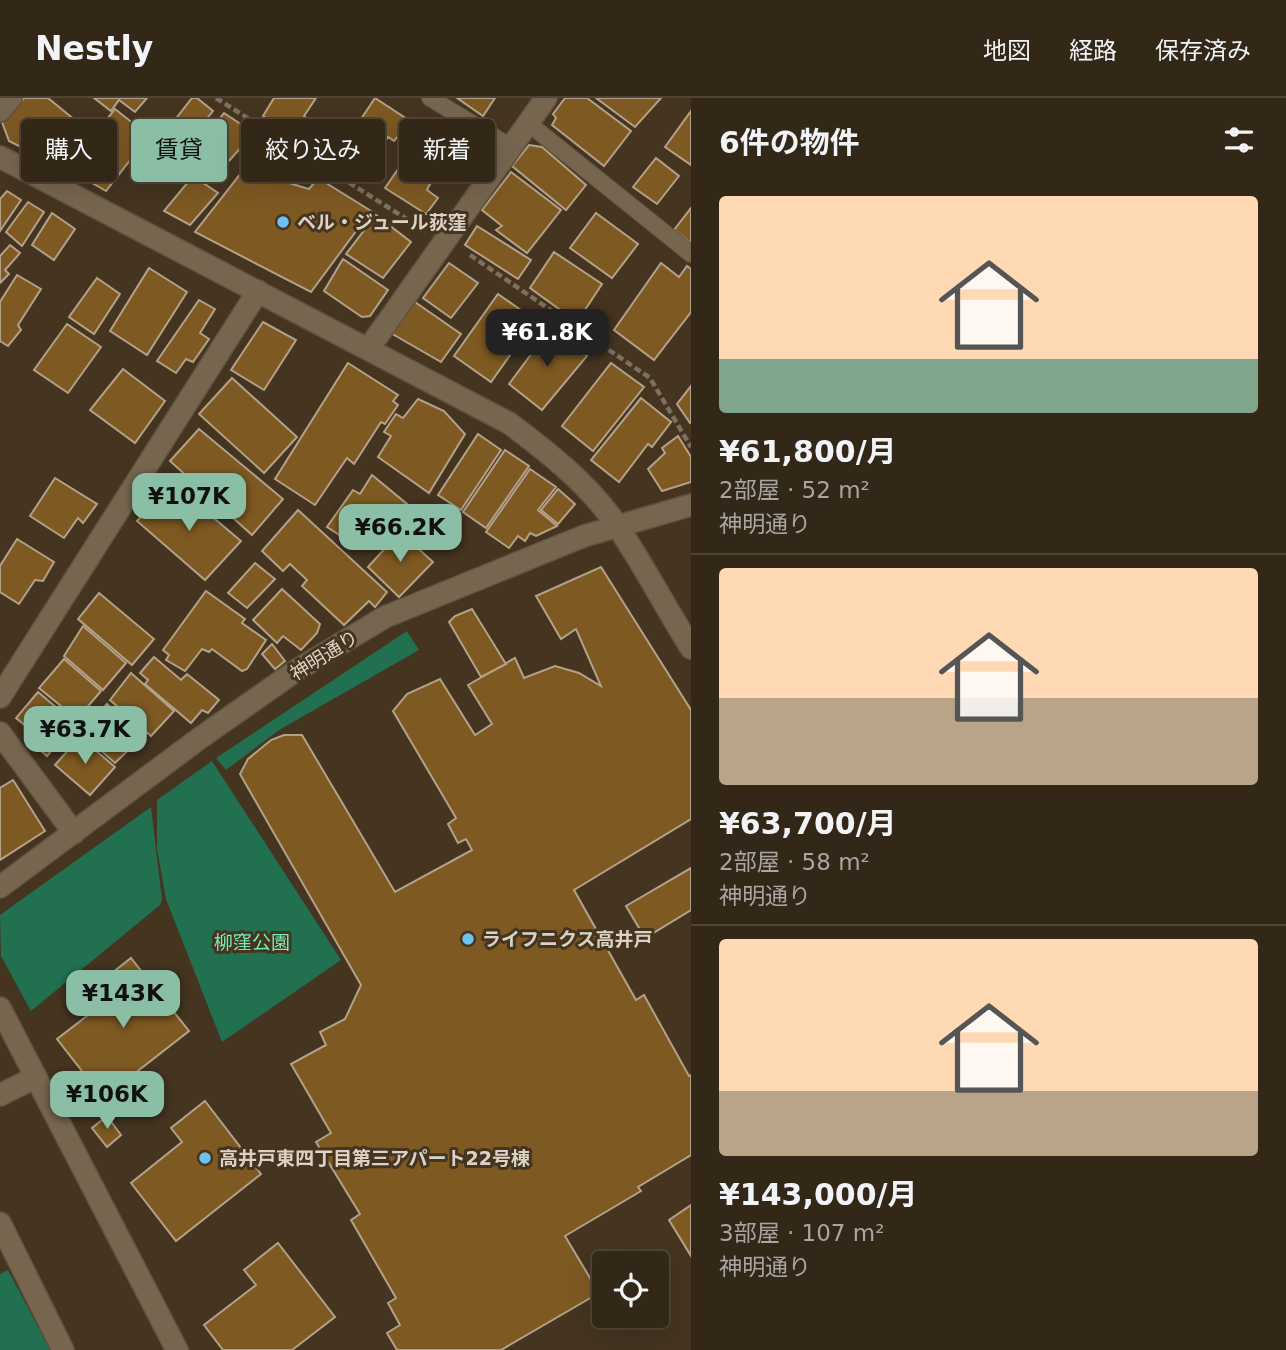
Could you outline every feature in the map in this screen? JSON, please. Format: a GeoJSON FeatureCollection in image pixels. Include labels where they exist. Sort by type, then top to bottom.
{"type":"FeatureCollection","features":[{"type":"Feature","properties":{"kind":"street"},"geometry":{"type":"LineString","coordinates":[[0,111],[11,98]]}},
{"type":"Feature","properties":{"kind":"street"},"geometry":{"type":"LineString","coordinates":[[369,348],[546,98]]}},
{"type":"Feature","properties":{"kind":"street"},"geometry":{"type":"LineString","coordinates":[[0,157],[509,423],[555,457],[618,527],[691,648]]}},
{"type":"Feature","properties":{"kind":"street"},"geometry":{"type":"LineString","coordinates":[[0,697],[258,291]]}},
{"type":"Feature","properties":{"kind":"street","name":"神明通り"},"geometry":{"type":"LineString","coordinates":[[0,887],[232,715],[297,670],[385,617],[584,536],[691,505]]}},
{"type":"Feature","properties":{"kind":"street"},"geometry":{"type":"LineString","coordinates":[[0,733],[74,833]]}},
{"type":"Feature","properties":{"kind":"street"},"geometry":{"type":"LineString","coordinates":[[0,1008],[177,1350]]}},
{"type":"Feature","properties":{"kind":"street"},"geometry":{"type":"LineString","coordinates":[[0,1095],[36,1077]]}},
{"type":"Feature","properties":{"kind":"street"},"geometry":{"type":"LineString","coordinates":[[0,1223],[63,1350]]}},
{"type":"Feature","properties":{"kind":"lane"},"geometry":{"type":"LineString","coordinates":[[429,98],[511,147]]}},
{"type":"Feature","properties":{"kind":"lane"},"geometry":{"type":"LineString","coordinates":[[528,123],[691,254]]}},
{"type":"Feature","properties":{"kind":"path"},"geometry":{"type":"LineString","coordinates":[[216,98],[445,241],[650,378],[691,447]]}},
{"type":"Feature","properties":{"kind":"green space"},"geometry":{"type":"Polygon","coordinates":[[[407,631],[419,650],[279,730],[226,770],[216,758],[407,631]]]}},
{"type":"Feature","properties":{"kind":"green space","name":"柳窪公園"},"geometry":{"type":"Polygon","coordinates":[[[212,761],[341,960],[222,1042],[166,899],[157,849],[157,800],[212,761]]]}},
{"type":"Feature","properties":{"kind":"green space"},"geometry":{"type":"Polygon","coordinates":[[[151,807],[162,900],[160,905],[31,1011],[1,956],[0,915],[151,807]]]}},
{"type":"Feature","properties":{"kind":"green space"},"geometry":{"type":"Polygon","coordinates":[[[8,1270],[50,1350],[0,1350],[0,1274],[8,1270]]]}},
{"type":"Feature","properties":{"kind":"building"},"geometry":{"type":"Polygon","coordinates":[[[24,98],[48,98],[74,119],[21,119],[21,147],[9,141],[2,122],[24,98]]]}},
{"type":"Feature","properties":{"kind":"building"},"geometry":{"type":"Polygon","coordinates":[[[94,98],[147,98],[135,112],[119,100],[111,111],[94,98]]]}},
{"type":"Feature","properties":{"kind":"building"},"geometry":{"type":"Polygon","coordinates":[[[192,98],[197,98],[213,111],[207,119],[176,119],[192,98]]]}},
{"type":"Feature","properties":{"kind":"building"},"geometry":{"type":"Polygon","coordinates":[[[274,98],[316,98],[304,116],[308,119],[268,119],[263,116],[274,98]]]}},
{"type":"Feature","properties":{"kind":"building"},"geometry":{"type":"Polygon","coordinates":[[[375,98],[407,119],[399,119],[399,135],[394,141],[388,137],[385,142],[385,119],[361,119],[375,98]]]}},
{"type":"Feature","properties":{"kind":"building"},"geometry":{"type":"Polygon","coordinates":[[[457,98],[495,98],[483,116],[457,98]]]}},
{"type":"Feature","properties":{"kind":"building"},"geometry":{"type":"Polygon","coordinates":[[[565,98],[587,98],[631,131],[604,166],[552,125],[556,118],[553,114],[565,98]]]}},
{"type":"Feature","properties":{"kind":"building"},"geometry":{"type":"Polygon","coordinates":[[[596,98],[661,98],[635,127],[596,98]]]}},
{"type":"Feature","properties":{"kind":"building"},"geometry":{"type":"Polygon","coordinates":[[[115,109],[131,122],[131,159],[117,177],[117,119],[107,119],[115,109]]]}},
{"type":"Feature","properties":{"kind":"building"},"geometry":{"type":"Polygon","coordinates":[[[691,111],[691,165],[665,147],[691,111]]]}},
{"type":"Feature","properties":{"kind":"building"},"geometry":{"type":"Polygon","coordinates":[[[224,113],[241,124],[241,148],[227,163],[227,119],[219,119],[224,113]]]}},
{"type":"Feature","properties":{"kind":"building"},"geometry":{"type":"Polygon","coordinates":[[[529,145],[542,147],[586,185],[566,210],[512,166],[529,145]]]}},
{"type":"Feature","properties":{"kind":"building"},"geometry":{"type":"Polygon","coordinates":[[[656,158],[679,176],[657,204],[633,187],[656,158]]]}},
{"type":"Feature","properties":{"kind":"building"},"geometry":{"type":"Polygon","coordinates":[[[399,168],[399,182],[431,182],[427,190],[438,198],[426,214],[385,188],[399,168]]]}},
{"type":"Feature","properties":{"kind":"building"},"geometry":{"type":"Polygon","coordinates":[[[511,172],[561,210],[527,253],[496,230],[502,226],[482,210],[511,172]]]}},
{"type":"Feature","properties":{"kind":"building","name":"ベル・ジュール荻窪"},"geometry":{"type":"Polygon","coordinates":[[[241,173],[241,182],[290,182],[309,189],[315,182],[324,182],[371,211],[311,292],[195,232],[241,173]]]}},
{"type":"Feature","properties":{"kind":"building"},"geometry":{"type":"Polygon","coordinates":[[[90,182],[113,182],[106,191],[90,182]]]}},
{"type":"Feature","properties":{"kind":"building"},"geometry":{"type":"Polygon","coordinates":[[[188,182],[202,182],[218,193],[190,225],[164,211],[188,182]]]}},
{"type":"Feature","properties":{"kind":"building"},"geometry":{"type":"Polygon","coordinates":[[[7,191],[21,200],[0,231],[0,199],[7,191]]]}},
{"type":"Feature","properties":{"kind":"building"},"geometry":{"type":"Polygon","coordinates":[[[28,202],[44,212],[22,246],[6,232],[28,202]]]}},
{"type":"Feature","properties":{"kind":"building"},"geometry":{"type":"Polygon","coordinates":[[[691,208],[691,243],[674,230],[691,208]]]}},
{"type":"Feature","properties":{"kind":"building"},"geometry":{"type":"Polygon","coordinates":[[[52,213],[75,229],[54,260],[32,245],[52,213]]]}},
{"type":"Feature","properties":{"kind":"building"},"geometry":{"type":"Polygon","coordinates":[[[596,213],[638,244],[612,278],[570,248],[596,213]]]}},
{"type":"Feature","properties":{"kind":"building"},"geometry":{"type":"Polygon","coordinates":[[[376,215],[411,242],[383,278],[346,254],[376,215]]]}},
{"type":"Feature","properties":{"kind":"building"},"geometry":{"type":"Polygon","coordinates":[[[477,226],[531,260],[518,279],[465,245],[477,226]]]}},
{"type":"Feature","properties":{"kind":"building"},"geometry":{"type":"Polygon","coordinates":[[[10,245],[20,253],[5,270],[9,274],[0,283],[0,256],[10,245]]]}},
{"type":"Feature","properties":{"kind":"building"},"geometry":{"type":"Polygon","coordinates":[[[554,252],[602,284],[577,322],[530,288],[554,252]]]}},
{"type":"Feature","properties":{"kind":"building"},"geometry":{"type":"Polygon","coordinates":[[[343,259],[388,290],[370,316],[362,317],[324,291],[343,259]]]}},
{"type":"Feature","properties":{"kind":"building"},"geometry":{"type":"Polygon","coordinates":[[[449,263],[478,283],[451,318],[423,298],[449,263]]]}},
{"type":"Feature","properties":{"kind":"building"},"geometry":{"type":"Polygon","coordinates":[[[661,263],[679,277],[687,266],[691,269],[691,312],[654,360],[614,330],[661,263]]]}},
{"type":"Feature","properties":{"kind":"building"},"geometry":{"type":"Polygon","coordinates":[[[149,268],[187,292],[147,355],[110,331],[149,268]]]}},
{"type":"Feature","properties":{"kind":"building"},"geometry":{"type":"Polygon","coordinates":[[[17,275],[41,289],[18,325],[21,330],[8,346],[0,341],[0,302],[17,275]]]}},
{"type":"Feature","properties":{"kind":"building"},"geometry":{"type":"Polygon","coordinates":[[[97,278],[120,294],[94,334],[69,317],[97,278]]]}},
{"type":"Feature","properties":{"kind":"building"},"geometry":{"type":"Polygon","coordinates":[[[498,294],[535,320],[491,382],[454,356],[498,294]]]}},
{"type":"Feature","properties":{"kind":"building"},"geometry":{"type":"Polygon","coordinates":[[[199,300],[215,309],[200,333],[209,339],[193,362],[186,359],[176,373],[157,361],[199,300]]]}},
{"type":"Feature","properties":{"kind":"building"},"geometry":{"type":"Polygon","coordinates":[[[412,300],[461,334],[441,362],[389,332],[412,300]]]}},
{"type":"Feature","properties":{"kind":"building"},"geometry":{"type":"Polygon","coordinates":[[[263,322],[296,340],[264,390],[231,370],[263,322]]]}},
{"type":"Feature","properties":{"kind":"building"},"geometry":{"type":"Polygon","coordinates":[[[67,324],[101,347],[68,393],[34,370],[67,324]]]}},
{"type":"Feature","properties":{"kind":"building"},"geometry":{"type":"Polygon","coordinates":[[[550,329],[587,356],[542,410],[509,384],[550,329]]]}},
{"type":"Feature","properties":{"kind":"building"},"geometry":{"type":"Polygon","coordinates":[[[348,363],[398,395],[393,401],[398,405],[385,424],[381,422],[354,464],[347,458],[315,505],[275,479],[348,363]]]}},
{"type":"Feature","properties":{"kind":"building"},"geometry":{"type":"Polygon","coordinates":[[[611,363],[644,387],[593,451],[562,426],[611,363]]]}},
{"type":"Feature","properties":{"kind":"building"},"geometry":{"type":"Polygon","coordinates":[[[123,369],[165,401],[135,443],[90,410],[123,369]]]}},
{"type":"Feature","properties":{"kind":"building"},"geometry":{"type":"Polygon","coordinates":[[[232,378],[297,437],[264,473],[199,414],[232,378]]]}},
{"type":"Feature","properties":{"kind":"building"},"geometry":{"type":"Polygon","coordinates":[[[691,386],[691,422],[690,423],[677,404],[691,386]]]}},
{"type":"Feature","properties":{"kind":"building"},"geometry":{"type":"Polygon","coordinates":[[[641,398],[671,422],[652,447],[648,444],[619,482],[591,460],[641,398]]]}},
{"type":"Feature","properties":{"kind":"building"},"geometry":{"type":"Polygon","coordinates":[[[418,399],[444,411],[465,434],[429,493],[378,457],[391,436],[384,432],[396,414],[403,418],[418,399]]]}},
{"type":"Feature","properties":{"kind":"building"},"geometry":{"type":"Polygon","coordinates":[[[199,429],[283,499],[252,535],[170,461],[199,429]]]}},
{"type":"Feature","properties":{"kind":"building"},"geometry":{"type":"Polygon","coordinates":[[[478,434],[501,450],[461,510],[438,495],[478,434]]]}},
{"type":"Feature","properties":{"kind":"building"},"geometry":{"type":"Polygon","coordinates":[[[678,436],[691,457],[691,482],[662,491],[648,469],[665,453],[662,448],[678,436]]]}},
{"type":"Feature","properties":{"kind":"building"},"geometry":{"type":"Polygon","coordinates":[[[505,450],[529,466],[486,528],[463,512],[505,450]]]}},
{"type":"Feature","properties":{"kind":"building"},"geometry":{"type":"Polygon","coordinates":[[[530,469],[556,487],[538,510],[557,526],[536,536],[530,533],[525,541],[518,536],[509,548],[486,532],[530,469]]]}},
{"type":"Feature","properties":{"kind":"building"},"geometry":{"type":"Polygon","coordinates":[[[372,475],[407,504],[393,523],[377,514],[358,547],[327,527],[353,490],[360,494],[372,475]]]}},
{"type":"Feature","properties":{"kind":"building"},"geometry":{"type":"Polygon","coordinates":[[[55,478],[97,504],[83,523],[78,518],[64,538],[30,516],[55,478]]]}},
{"type":"Feature","properties":{"kind":"building"},"geometry":{"type":"Polygon","coordinates":[[[168,486],[199,513],[203,509],[241,541],[205,580],[137,521],[168,486]]]}},
{"type":"Feature","properties":{"kind":"building"},"geometry":{"type":"Polygon","coordinates":[[[558,489],[575,504],[558,524],[541,510],[558,489]]]}},
{"type":"Feature","properties":{"kind":"building"},"geometry":{"type":"Polygon","coordinates":[[[298,510],[387,592],[375,607],[369,601],[344,625],[302,586],[307,580],[290,564],[283,571],[262,551],[298,510]]]}},
{"type":"Feature","properties":{"kind":"building"},"geometry":{"type":"Polygon","coordinates":[[[400,532],[433,562],[399,597],[368,567],[400,532]]]}},
{"type":"Feature","properties":{"kind":"building"},"geometry":{"type":"Polygon","coordinates":[[[17,539],[54,562],[43,581],[35,580],[19,604],[0,592],[0,566],[17,539]]]}},
{"type":"Feature","properties":{"kind":"building"},"geometry":{"type":"Polygon","coordinates":[[[255,563],[275,579],[247,608],[228,593],[255,563]]]}},
{"type":"Feature","properties":{"kind":"building","name":"ライフニクス高井戸"},"geometry":{"type":"Polygon","coordinates":[[[601,567],[691,710],[691,819],[574,890],[636,1000],[644,995],[689,1076],[691,1075],[691,1155],[638,1187],[641,1191],[565,1236],[592,1281],[592,1297],[501,1350],[397,1350],[387,1333],[400,1325],[388,1303],[396,1298],[351,1220],[360,1214],[316,1142],[331,1133],[291,1064],[326,1045],[320,1032],[345,1019],[361,985],[240,774],[248,759],[271,740],[284,735],[302,735],[395,892],[472,850],[466,839],[458,843],[448,824],[456,818],[393,711],[407,694],[440,679],[475,735],[492,724],[468,685],[515,658],[524,678],[555,666],[579,673],[601,686],[576,629],[561,639],[536,596],[601,567]]]}},
{"type":"Feature","properties":{"kind":"building"},"geometry":{"type":"Polygon","coordinates":[[[282,589],[320,624],[317,633],[301,650],[283,636],[277,643],[253,620],[282,589]]]}},
{"type":"Feature","properties":{"kind":"building"},"geometry":{"type":"Polygon","coordinates":[[[206,591],[245,619],[242,623],[266,640],[247,669],[242,671],[212,649],[209,652],[202,649],[185,671],[166,660],[169,655],[163,650],[206,591]]]}},
{"type":"Feature","properties":{"kind":"building"},"geometry":{"type":"Polygon","coordinates":[[[99,593],[154,639],[132,665],[78,619],[99,593]]]}},
{"type":"Feature","properties":{"kind":"building"},"geometry":{"type":"Polygon","coordinates":[[[472,609],[506,664],[481,677],[449,622],[455,616],[472,609]]]}},
{"type":"Feature","properties":{"kind":"building"},"geometry":{"type":"Polygon","coordinates":[[[83,626],[126,663],[103,690],[64,656],[83,626]]]}},
{"type":"Feature","properties":{"kind":"building"},"geometry":{"type":"Polygon","coordinates":[[[272,644],[285,661],[275,669],[262,654],[272,644]]]}},
{"type":"Feature","properties":{"kind":"building"},"geometry":{"type":"Polygon","coordinates":[[[154,657],[181,680],[187,674],[219,700],[208,713],[202,710],[191,723],[145,684],[148,680],[140,673],[154,657]]]}},
{"type":"Feature","properties":{"kind":"building"},"geometry":{"type":"Polygon","coordinates":[[[64,659],[101,691],[77,719],[39,688],[64,659]]]}},
{"type":"Feature","properties":{"kind":"building"},"geometry":{"type":"Polygon","coordinates":[[[131,673],[174,711],[151,736],[110,700],[131,673]]]}},
{"type":"Feature","properties":{"kind":"building"},"geometry":{"type":"Polygon","coordinates":[[[38,692],[75,723],[47,756],[26,738],[32,731],[16,718],[38,692]]]}},
{"type":"Feature","properties":{"kind":"building"},"geometry":{"type":"Polygon","coordinates":[[[107,704],[143,736],[115,763],[89,740],[97,730],[90,723],[107,704]]]}},
{"type":"Feature","properties":{"kind":"building"},"geometry":{"type":"Polygon","coordinates":[[[80,737],[115,767],[90,795],[55,765],[80,737]]]}},
{"type":"Feature","properties":{"kind":"building"},"geometry":{"type":"Polygon","coordinates":[[[13,780],[45,831],[0,860],[0,788],[13,780]]]}},
{"type":"Feature","properties":{"kind":"building"},"geometry":{"type":"Polygon","coordinates":[[[691,868],[691,910],[645,938],[626,906],[691,868]]]}},
{"type":"Feature","properties":{"kind":"building"},"geometry":{"type":"Polygon","coordinates":[[[131,958],[189,1031],[103,1098],[57,1039],[109,999],[98,984],[131,958]]]}},
{"type":"Feature","properties":{"kind":"building","name":"高井戸東四丁目第三アパート22号棟"},"geometry":{"type":"Polygon","coordinates":[[[205,1101],[261,1174],[176,1241],[131,1183],[182,1142],[171,1128],[205,1101]]]}},
{"type":"Feature","properties":{"kind":"building"},"geometry":{"type":"Polygon","coordinates":[[[107,1116],[121,1135],[107,1147],[92,1128],[107,1116]]]}},
{"type":"Feature","properties":{"kind":"building"},"geometry":{"type":"Polygon","coordinates":[[[691,1205],[691,1256],[669,1220],[691,1205]]]}},
{"type":"Feature","properties":{"kind":"building"},"geometry":{"type":"Polygon","coordinates":[[[278,1243],[335,1317],[292,1350],[223,1350],[204,1325],[256,1285],[244,1270],[278,1243]]]}},
{"type":"Feature","properties":{"kind":"place","name":"ベル・ジュール荻窪"},"geometry":{"type":"Point","coordinates":[283,222]}},
{"type":"Feature","properties":{"kind":"place","name":"ライフニクス高井戸"},"geometry":{"type":"Point","coordinates":[468,939]}},
{"type":"Feature","properties":{"kind":"place","name":"高井戸東四丁目第三アパート22号棟"},"geometry":{"type":"Point","coordinates":[205,1158]}}]}
